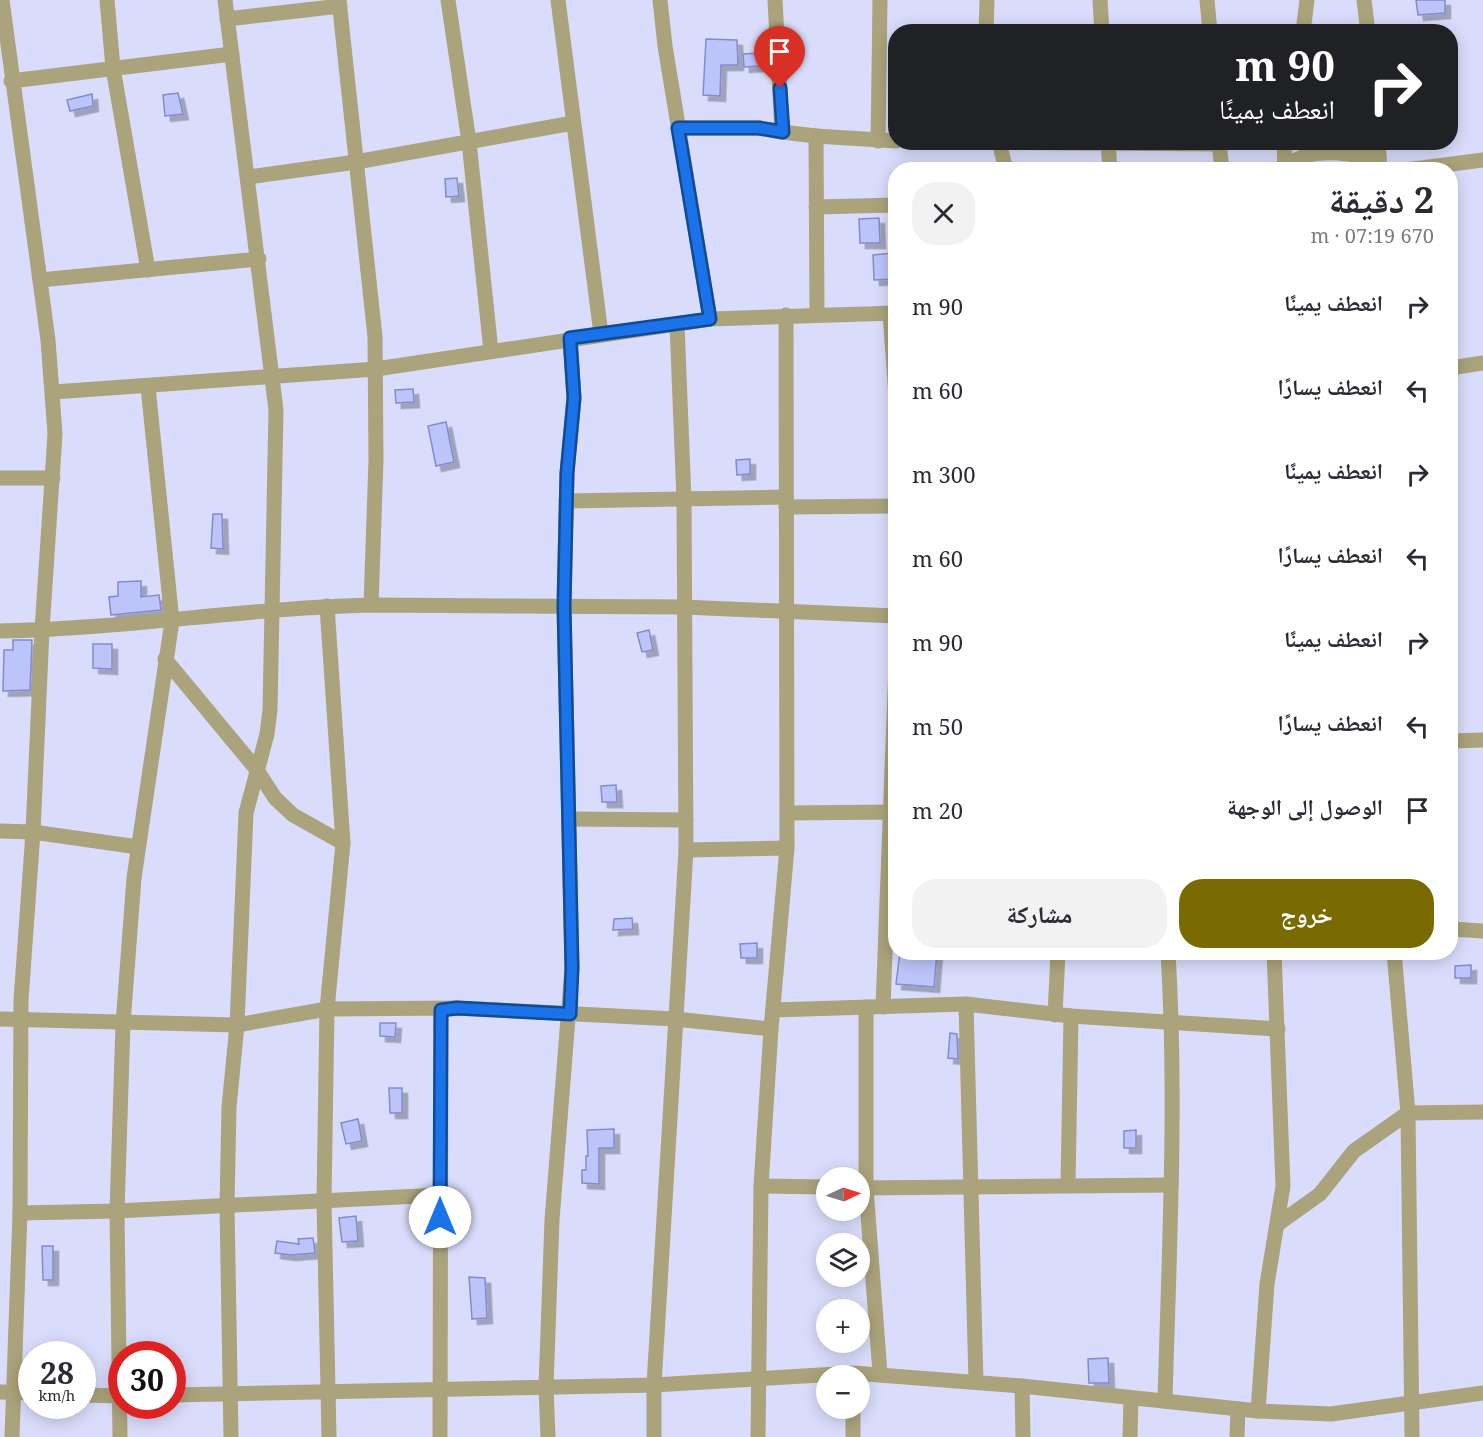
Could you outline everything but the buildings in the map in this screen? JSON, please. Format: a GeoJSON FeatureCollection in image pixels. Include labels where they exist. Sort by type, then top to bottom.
{"type":"FeatureCollection","features":[{"type":"Feature","properties":{"kind":"street"},"geometry":{"type":"LineString","coordinates":[[2,0],[54,392],[53,478],[42,630],[33,832],[21,1019],[20,1213],[6,1392],[12,1437]]}},
{"type":"Feature","properties":{"kind":"street"},"geometry":{"type":"LineString","coordinates":[[107,0],[113,68],[148,270]]}},
{"type":"Feature","properties":{"kind":"street"},"geometry":{"type":"LineString","coordinates":[[225,0],[249,177],[276,410],[270,710],[267,734],[248,804],[244,838],[237,1025],[229,1107],[227,1206],[231,1437]]}},
{"type":"Feature","properties":{"kind":"street"},"geometry":{"type":"LineString","coordinates":[[448,0],[469,142],[491,351]]}},
{"type":"Feature","properties":{"kind":"street"},"geometry":{"type":"LineString","coordinates":[[558,0],[602,334]]}},
{"type":"Feature","properties":{"kind":"street"},"geometry":{"type":"LineString","coordinates":[[660,0],[678,128],[710,319]]}},
{"type":"Feature","properties":{"kind":"street"},"geometry":{"type":"LineString","coordinates":[[775,0],[783,132]]}},
{"type":"Feature","properties":{"kind":"street"},"geometry":{"type":"LineString","coordinates":[[878,141],[880,0]]}},
{"type":"Feature","properties":{"kind":"street"},"geometry":{"type":"LineString","coordinates":[[986,24],[987,0]]}},
{"type":"Feature","properties":{"kind":"street"},"geometry":{"type":"LineString","coordinates":[[1100,0],[1102,24]]}},
{"type":"Feature","properties":{"kind":"street"},"geometry":{"type":"LineString","coordinates":[[1207,0],[1209,24]]}},
{"type":"Feature","properties":{"kind":"street"},"geometry":{"type":"LineString","coordinates":[[1304,24],[1307,0]]}},
{"type":"Feature","properties":{"kind":"street"},"geometry":{"type":"LineString","coordinates":[[1364,0],[1367,24]]}},
{"type":"Feature","properties":{"kind":"street"},"geometry":{"type":"LineString","coordinates":[[227,19],[340,3],[373,310],[376,369],[376,470],[371,604]]}},
{"type":"Feature","properties":{"kind":"street"},"geometry":{"type":"LineString","coordinates":[[11,81],[232,54]]}},
{"type":"Feature","properties":{"kind":"street"},"geometry":{"type":"LineString","coordinates":[[249,177],[356,162],[573,123]]}},
{"type":"Feature","properties":{"kind":"street"},"geometry":{"type":"LineString","coordinates":[[678,128],[759,128],[816,136],[888,141]]}},
{"type":"Feature","properties":{"kind":"street"},"geometry":{"type":"LineString","coordinates":[[816,136],[817,314]]}},
{"type":"Feature","properties":{"kind":"street"},"geometry":{"type":"LineString","coordinates":[[1314,153],[1315,162]]}},
{"type":"Feature","properties":{"kind":"street"},"geometry":{"type":"LineString","coordinates":[[1292,162],[1314,153],[1379,157]]}},
{"type":"Feature","properties":{"kind":"street"},"geometry":{"type":"LineString","coordinates":[[1458,163],[1483,160]]}},
{"type":"Feature","properties":{"kind":"street"},"geometry":{"type":"LineString","coordinates":[[816,207],[888,205]]}},
{"type":"Feature","properties":{"kind":"street"},"geometry":{"type":"LineString","coordinates":[[40,280],[259,259]]}},
{"type":"Feature","properties":{"kind":"street"},"geometry":{"type":"LineString","coordinates":[[54,392],[273,379],[376,369],[570,338],[710,319],[888,313]]}},
{"type":"Feature","properties":{"kind":"street"},"geometry":{"type":"LineString","coordinates":[[758,1437],[761,1186],[788,813],[786,315]]}},
{"type":"Feature","properties":{"kind":"street"},"geometry":{"type":"LineString","coordinates":[[654,1437],[654,1385],[686,850],[684,500],[677,324]]}},
{"type":"Feature","properties":{"kind":"street"},"geometry":{"type":"LineString","coordinates":[[548,1437],[546,1387],[552,1220],[572,968],[564,606],[566,501],[574,398],[570,338]]}},
{"type":"Feature","properties":{"kind":"street"},"geometry":{"type":"LineString","coordinates":[[1458,367],[1483,363]]}},
{"type":"Feature","properties":{"kind":"street"},"geometry":{"type":"LineString","coordinates":[[120,1341],[117,1211],[123,1023],[138,847],[172,621],[148,387]]}},
{"type":"Feature","properties":{"kind":"street"},"geometry":{"type":"LineString","coordinates":[[0,478],[53,478]]}},
{"type":"Feature","properties":{"kind":"street"},"geometry":{"type":"LineString","coordinates":[[566,501],[684,500],[888,506]]}},
{"type":"Feature","properties":{"kind":"street"},"geometry":{"type":"LineString","coordinates":[[0,631],[172,621],[371,604],[683,607],[888,616]]}},
{"type":"Feature","properties":{"kind":"street"},"geometry":{"type":"LineString","coordinates":[[327,606],[343,843],[327,1009],[324,1201],[328,1437]]}},
{"type":"Feature","properties":{"kind":"street"},"geometry":{"type":"LineString","coordinates":[[165,659],[257,770],[275,798],[293,815],[343,843]]}},
{"type":"Feature","properties":{"kind":"street"},"geometry":{"type":"LineString","coordinates":[[1458,741],[1483,740]]}},
{"type":"Feature","properties":{"kind":"street"},"geometry":{"type":"LineString","coordinates":[[788,813],[888,812]]}},
{"type":"Feature","properties":{"kind":"street"},"geometry":{"type":"LineString","coordinates":[[570,819],[686,820]]}},
{"type":"Feature","properties":{"kind":"street"},"geometry":{"type":"LineString","coordinates":[[0,831],[33,832],[138,847]]}},
{"type":"Feature","properties":{"kind":"street"},"geometry":{"type":"LineString","coordinates":[[686,850],[787,848]]}},
{"type":"Feature","properties":{"kind":"street"},"geometry":{"type":"LineString","coordinates":[[883,1007],[888,910]]}},
{"type":"Feature","properties":{"kind":"street"},"geometry":{"type":"LineString","coordinates":[[1458,929],[1483,931]]}},
{"type":"Feature","properties":{"kind":"street"},"geometry":{"type":"LineString","coordinates":[[1059,960],[1063,1015],[1068,1185]]}},
{"type":"Feature","properties":{"kind":"street"},"geometry":{"type":"LineString","coordinates":[[1165,1401],[1171,1185],[1172,1023],[1168,960]]}},
{"type":"Feature","properties":{"kind":"street"},"geometry":{"type":"LineString","coordinates":[[1258,1411],[1267,1284],[1283,1186],[1274,960]]}},
{"type":"Feature","properties":{"kind":"street"},"geometry":{"type":"LineString","coordinates":[[1395,960],[1408,1113],[1412,1437]]}},
{"type":"Feature","properties":{"kind":"street"},"geometry":{"type":"LineString","coordinates":[[966,1004],[969,1188],[976,1382]]}},
{"type":"Feature","properties":{"kind":"street"},"geometry":{"type":"LineString","coordinates":[[773,1010],[966,1004],[1063,1015],[1278,1029]]}},
{"type":"Feature","properties":{"kind":"street"},"geometry":{"type":"LineString","coordinates":[[0,1019],[237,1025],[327,1009],[441,1010],[457,1008],[675,1019],[771,1029]]}},
{"type":"Feature","properties":{"kind":"street"},"geometry":{"type":"LineString","coordinates":[[863,1167],[866,1008]]}},
{"type":"Feature","properties":{"kind":"street"},"geometry":{"type":"LineString","coordinates":[[440,1437],[441,1010]]}},
{"type":"Feature","properties":{"kind":"street"},"geometry":{"type":"LineString","coordinates":[[1278,1224],[1320,1194],[1354,1151],[1408,1113],[1483,1112]]}},
{"type":"Feature","properties":{"kind":"street"},"geometry":{"type":"LineString","coordinates":[[870,1188],[1171,1185]]}},
{"type":"Feature","properties":{"kind":"street"},"geometry":{"type":"LineString","coordinates":[[761,1186],[816,1187]]}},
{"type":"Feature","properties":{"kind":"street"},"geometry":{"type":"LineString","coordinates":[[20,1213],[117,1211],[440,1195]]}},
{"type":"Feature","properties":{"kind":"street"},"geometry":{"type":"LineString","coordinates":[[866,1221],[879,1373]]}},
{"type":"Feature","properties":{"kind":"street"},"geometry":{"type":"LineString","coordinates":[[870,1373],[1022,1386],[1258,1411],[1331,1414],[1411,1405],[1483,1393]]}},
{"type":"Feature","properties":{"kind":"street"},"geometry":{"type":"LineString","coordinates":[[186,1395],[654,1385],[816,1376]]}},
{"type":"Feature","properties":{"kind":"street"},"geometry":{"type":"LineString","coordinates":[[1022,1386],[1023,1437]]}},
{"type":"Feature","properties":{"kind":"street"},"geometry":{"type":"LineString","coordinates":[[1130,1437],[1131,1398]]}},
{"type":"Feature","properties":{"kind":"street"},"geometry":{"type":"LineString","coordinates":[[1237,1437],[1238,1409]]}},
{"type":"Feature","properties":{"kind":"street"},"geometry":{"type":"LineString","coordinates":[[120,1419],[120,1437]]}},
{"type":"Feature","properties":{"kind":"street"},"geometry":{"type":"LineString","coordinates":[[853,1419],[853,1437]]}},
{"type":"Feature","properties":{"kind":"route"},"geometry":{"type":"LineString","coordinates":[[440,1217],[441,1010],[457,1008],[570,1014],[572,968],[570,819],[564,606],[567,473],[574,398],[570,338],[710,319],[678,128],[759,128],[783,132],[780,88]]}}]}
